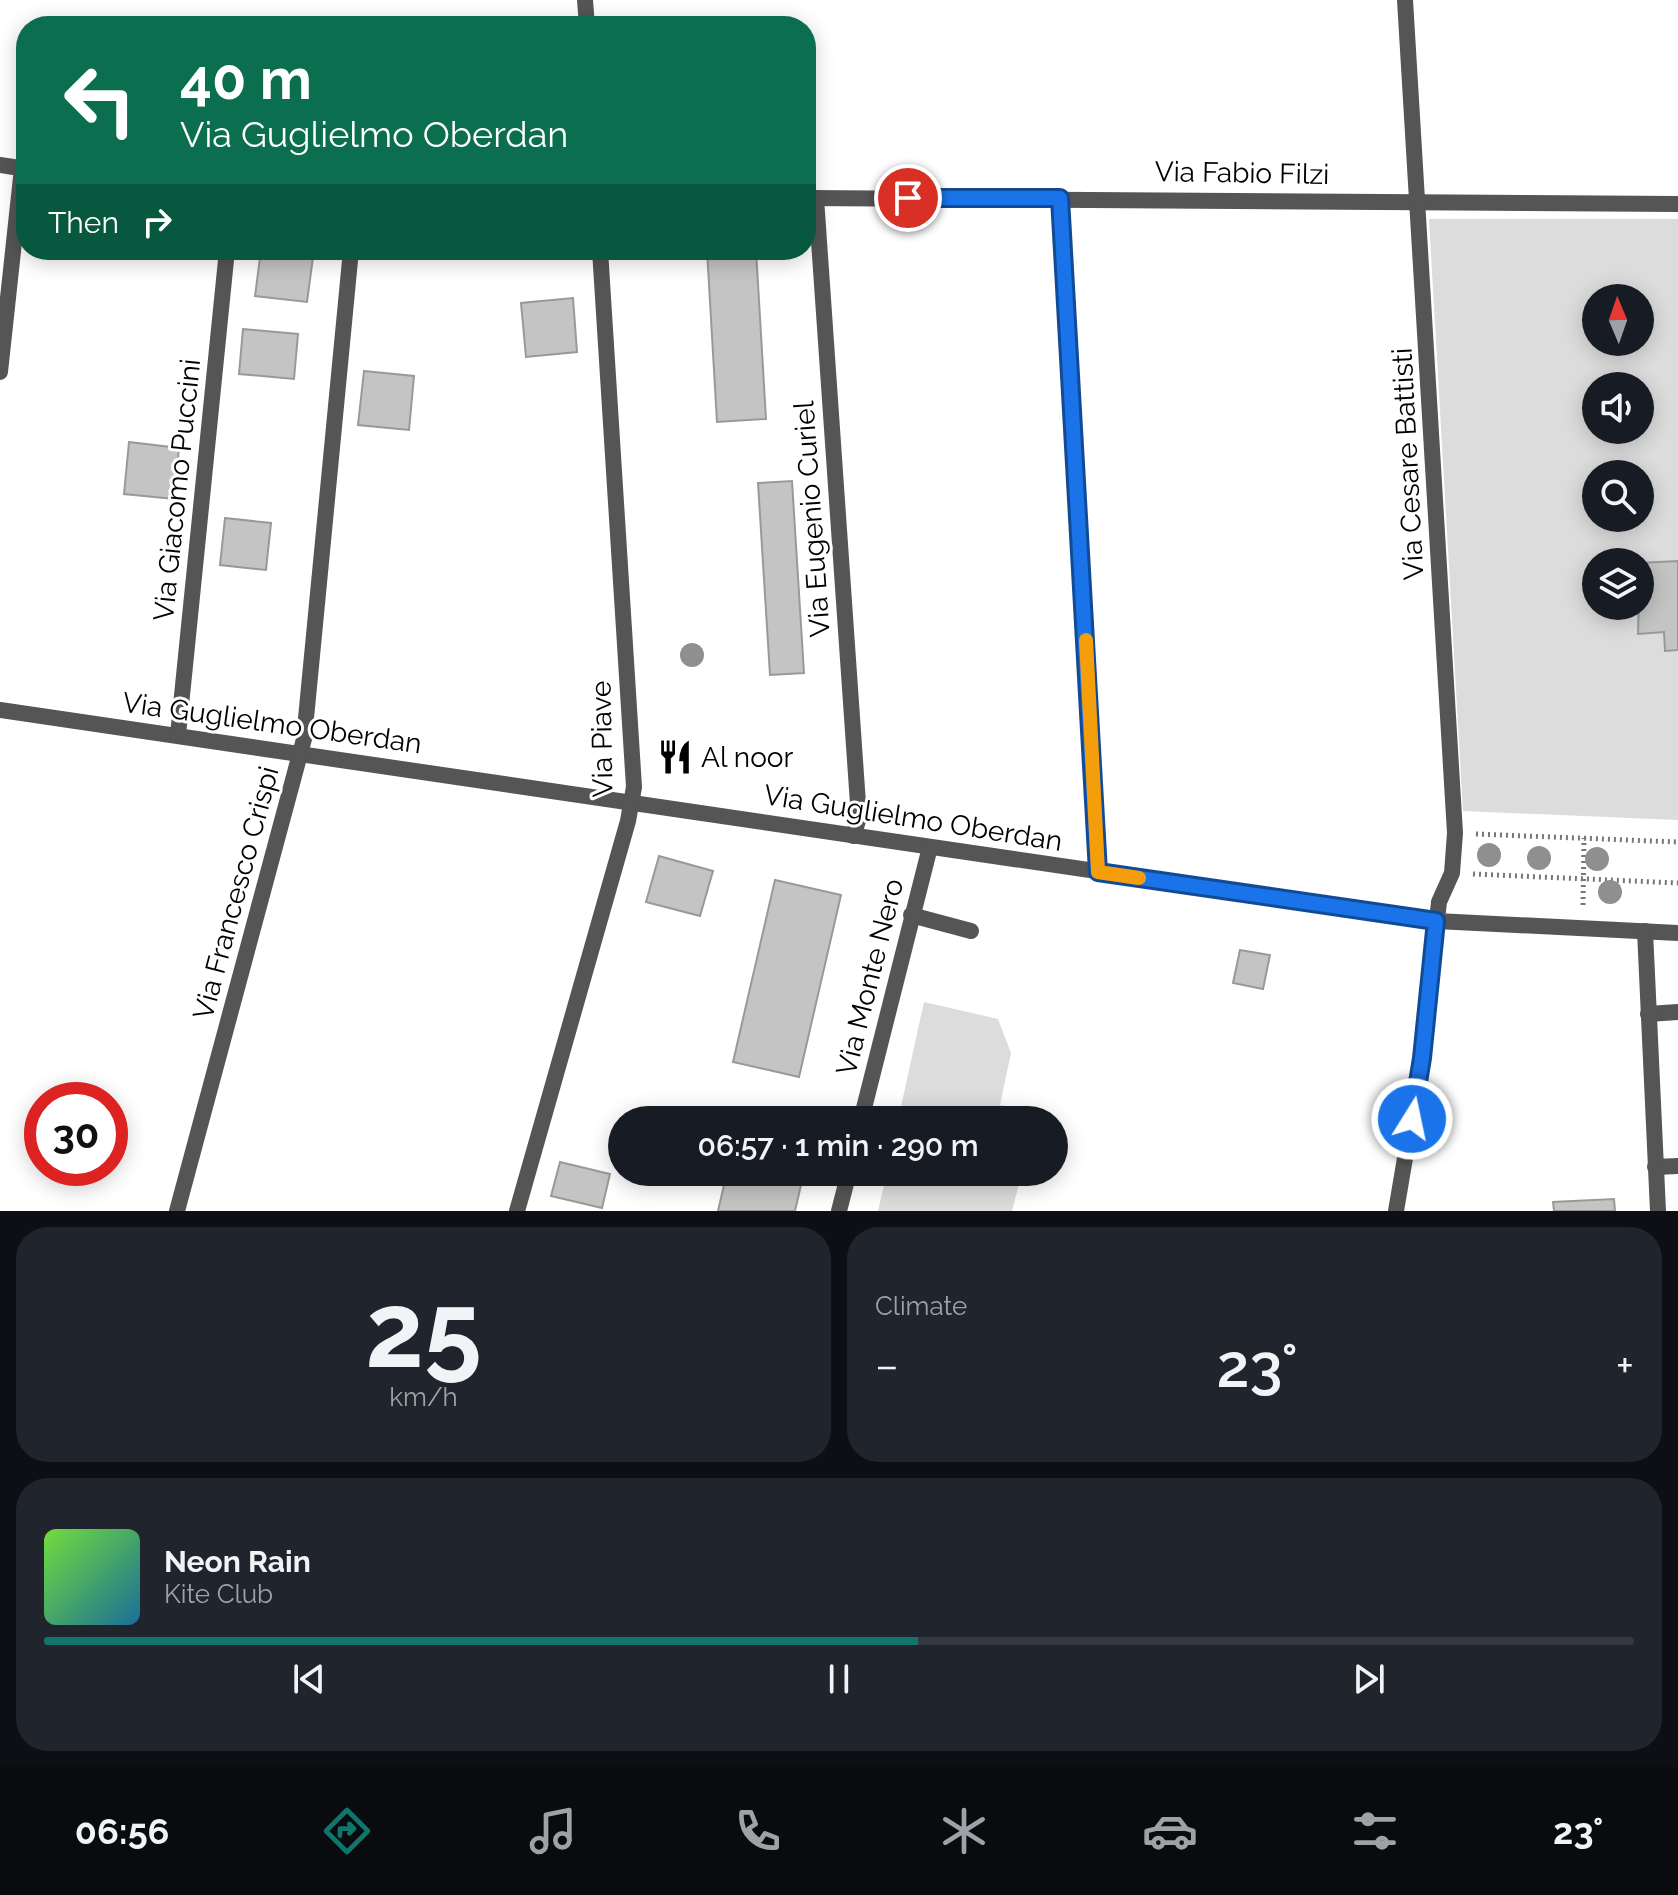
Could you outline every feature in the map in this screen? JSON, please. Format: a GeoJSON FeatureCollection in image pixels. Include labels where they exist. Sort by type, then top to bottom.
{"type":"FeatureCollection","features":[{"type":"Feature","properties":{"kind":"street","name":"Via Cesare Battisti"},"geometry":{"type":"LineString","coordinates":[[1396,1211],[1422,1058],[1436,921],[1439,902],[1452,873],[1455,833],[1405,0]]}},
{"type":"Feature","properties":{"kind":"street","name":"Via Fabio Filzi"},"geometry":{"type":"LineString","coordinates":[[816,198],[1678,204]]}},
{"type":"Feature","properties":{"kind":"street"},"geometry":{"type":"LineString","coordinates":[[1060,198],[1098,872]]}},
{"type":"Feature","properties":{"kind":"street"},"geometry":{"type":"LineString","coordinates":[[0,372],[16,236]]}},
{"type":"Feature","properties":{"kind":"street","name":"Via Giacomo Puccini"},"geometry":{"type":"LineString","coordinates":[[178,735],[226,260]]}},
{"type":"Feature","properties":{"kind":"street","name":"Via Francesco Crispi"},"geometry":{"type":"LineString","coordinates":[[177,1211],[304,739],[350,260]]}},
{"type":"Feature","properties":{"kind":"street","name":"Via Piave"},"geometry":{"type":"LineString","coordinates":[[517,1211],[634,787],[601,260]]}},
{"type":"Feature","properties":{"kind":"street","name":"Via Eugenio Curiel"},"geometry":{"type":"LineString","coordinates":[[816,260],[859,818],[853,836]]}},
{"type":"Feature","properties":{"kind":"street","name":"Via Guglielmo Oberdan"},"geometry":{"type":"LineString","coordinates":[[0,710],[1436,921],[1678,933]]}},
{"type":"Feature","properties":{"kind":"street","name":"Via Monte Nero"},"geometry":{"type":"LineString","coordinates":[[864,1106],[930,847]]}},
{"type":"Feature","properties":{"kind":"street"},"geometry":{"type":"LineString","coordinates":[[911,915],[971,931]]}},
{"type":"Feature","properties":{"kind":"street"},"geometry":{"type":"LineString","coordinates":[[1645,931],[1658,1211]]}},
{"type":"Feature","properties":{"kind":"street"},"geometry":{"type":"LineString","coordinates":[[1648,1014],[1678,1012]]}},
{"type":"Feature","properties":{"kind":"street"},"geometry":{"type":"LineString","coordinates":[[1655,1167],[1678,1166]]}},
{"type":"Feature","properties":{"kind":"street"},"geometry":{"type":"LineString","coordinates":[[839,1211],[845,1186]]}},
{"type":"Feature","properties":{"kind":"path"},"geometry":{"type":"LineString","coordinates":[[1455,833],[1678,842]]}},
{"type":"Feature","properties":{"kind":"path"},"geometry":{"type":"LineString","coordinates":[[1583,928],[1584,838]]}},
{"type":"Feature","properties":{"kind":"path"},"geometry":{"type":"LineString","coordinates":[[1452,873],[1678,883]]}},
{"type":"Feature","properties":{"kind":"shaded area"},"geometry":{"type":"Polygon","coordinates":[[[1429,219],[1678,219],[1678,820],[1463,811],[1429,219]]]}},
{"type":"Feature","properties":{"kind":"shaded area"},"geometry":{"type":"Polygon","coordinates":[[[924,1002],[998,1019],[1011,1053],[1000,1105],[1006,1106],[901,1106],[924,1002]]]}},
{"type":"Feature","properties":{"kind":"shaded area"},"geometry":{"type":"Polygon","coordinates":[[[884,1186],[1018,1186],[1012,1211],[878,1211],[884,1186]]]}},
{"type":"Feature","properties":{"kind":"building"},"geometry":{"type":"Polygon","coordinates":[[[260,260],[313,260],[307,302],[255,296],[260,260]]]}},
{"type":"Feature","properties":{"kind":"building"},"geometry":{"type":"Polygon","coordinates":[[[708,260],[757,260],[766,419],[717,422],[708,260]]]}},
{"type":"Feature","properties":{"kind":"building"},"geometry":{"type":"Polygon","coordinates":[[[573,298],[577,352],[526,357],[521,303],[573,298]]]}},
{"type":"Feature","properties":{"kind":"building"},"geometry":{"type":"Polygon","coordinates":[[[243,329],[298,334],[294,379],[239,374],[243,329]]]}},
{"type":"Feature","properties":{"kind":"building"},"geometry":{"type":"Polygon","coordinates":[[[364,371],[414,376],[409,430],[358,425],[364,371]]]}},
{"type":"Feature","properties":{"kind":"building"},"geometry":{"type":"Polygon","coordinates":[[[129,442],[179,448],[174,499],[124,494],[129,442]]]}},
{"type":"Feature","properties":{"kind":"building"},"geometry":{"type":"Polygon","coordinates":[[[792,481],[804,673],[770,675],[758,483],[792,481]]]}},
{"type":"Feature","properties":{"kind":"building"},"geometry":{"type":"Polygon","coordinates":[[[225,518],[271,523],[266,570],[220,565],[225,518]]]}},
{"type":"Feature","properties":{"kind":"building"},"geometry":{"type":"Polygon","coordinates":[[[1678,561],[1678,650],[1665,651],[1664,632],[1638,634],[1638,620],[1654,620],[1654,562],[1678,561]]]}},
{"type":"Feature","properties":{"kind":"building"},"geometry":{"type":"Polygon","coordinates":[[[659,856],[713,871],[700,916],[646,902],[659,856]]]}},
{"type":"Feature","properties":{"kind":"building"},"geometry":{"type":"Polygon","coordinates":[[[775,880],[841,895],[799,1077],[733,1062],[775,880]]]}},
{"type":"Feature","properties":{"kind":"building"},"geometry":{"type":"Polygon","coordinates":[[[1240,950],[1270,955],[1263,989],[1233,983],[1240,950]]]}},
{"type":"Feature","properties":{"kind":"building"},"geometry":{"type":"Polygon","coordinates":[[[560,1162],[608,1174],[602,1208],[551,1196],[560,1162]]]}},
{"type":"Feature","properties":{"kind":"building"},"geometry":{"type":"Polygon","coordinates":[[[724,1186],[801,1186],[795,1211],[718,1211],[724,1186]]]}},
{"type":"Feature","properties":{"kind":"building"},"geometry":{"type":"Polygon","coordinates":[[[1614,1199],[1615,1211],[1554,1211],[1553,1202],[1614,1199]]]}},
{"type":"Feature","properties":{"kind":"slow traffic"},"geometry":{"type":"LineString","coordinates":[[1086,640],[1098,872],[1139,878]]}},
{"type":"Feature","properties":{"kind":"place","name":"Al noor"},"geometry":{"type":"Point","coordinates":[675,757]}},
{"type":"Feature","properties":{"kind":"route"},"geometry":{"type":"LineString","coordinates":[[908,198],[1060,198],[1098,872],[1436,921],[1422,1058],[1412,1119]]}}]}
